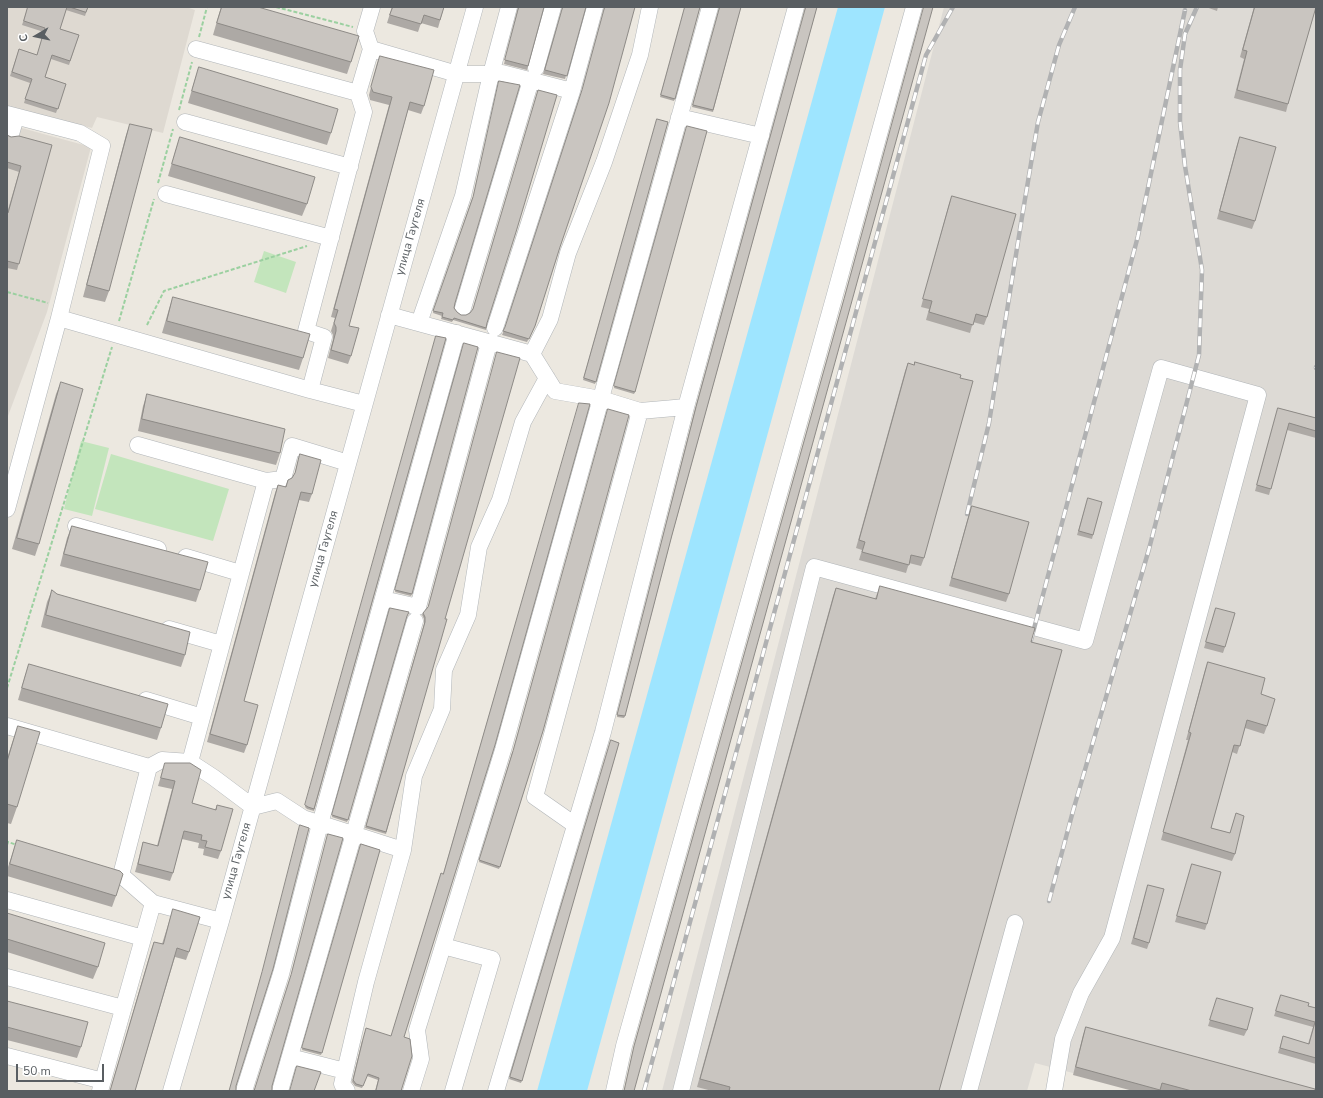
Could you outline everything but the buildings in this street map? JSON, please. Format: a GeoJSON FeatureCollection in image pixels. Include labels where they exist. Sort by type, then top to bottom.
{"type":"FeatureCollection","features":[{"type":"Feature","properties":{"kind":"street"},"geometry":{"type":"LineString","coordinates":[[310,390],[324,337],[306,331],[364,112],[358,93],[372,50],[364,31],[372,7]]}},
{"type":"Feature","properties":{"kind":"street","name":"улица Гаугеля"},"geometry":{"type":"LineString","coordinates":[[171,1091],[221,921],[475,7]]}},
{"type":"Feature","properties":{"kind":"street"},"geometry":{"type":"LineString","coordinates":[[419,323],[463,196],[491,74],[509,7]]}},
{"type":"Feature","properties":{"kind":"street"},"geometry":{"type":"LineString","coordinates":[[464,308],[552,7]]}},
{"type":"Feature","properties":{"kind":"street"},"geometry":{"type":"LineString","coordinates":[[495,328],[572,91],[595,7]]}},
{"type":"Feature","properties":{"kind":"street"},"geometry":{"type":"LineString","coordinates":[[532,354],[550,319],[568,253],[604,162],[640,55],[650,7]]}},
{"type":"Feature","properties":{"kind":"street"},"geometry":{"type":"LineString","coordinates":[[411,1091],[421,1058],[417,1030],[503,750],[710,7]]}},
{"type":"Feature","properties":{"kind":"street"},"geometry":{"type":"LineString","coordinates":[[496,1091],[603,732],[686,407],[796,7]]}},
{"type":"Feature","properties":{"kind":"street"},"geometry":{"type":"LineString","coordinates":[[614,1091],[626,1039],[914,7]]}},
{"type":"Feature","properties":{"kind":"street"},"geometry":{"type":"LineString","coordinates":[[196,49],[358,93]]}},
{"type":"Feature","properties":{"kind":"street"},"geometry":{"type":"LineString","coordinates":[[372,50],[457,74],[533,74],[572,91]]}},
{"type":"Feature","properties":{"kind":"street"},"geometry":{"type":"LineString","coordinates":[[7,509],[59,318],[102,146],[80,133],[12,116],[10,134]]}},
{"type":"Feature","properties":{"kind":"street"},"geometry":{"type":"LineString","coordinates":[[679,118],[761,136]]}},
{"type":"Feature","properties":{"kind":"street"},"geometry":{"type":"LineString","coordinates":[[179,121],[350,167]]}},
{"type":"Feature","properties":{"kind":"street"},"geometry":{"type":"LineString","coordinates":[[159,192],[331,238]]}},
{"type":"Feature","properties":{"kind":"street"},"geometry":{"type":"LineString","coordinates":[[389,315],[532,354],[555,391],[601,400],[640,411],[686,407]]}},
{"type":"Feature","properties":{"kind":"street"},"geometry":{"type":"LineString","coordinates":[[59,318],[364,404]]}},
{"type":"Feature","properties":{"kind":"street"},"geometry":{"type":"LineString","coordinates":[[244,1091],[281,974],[320,824],[457,334]]}},
{"type":"Feature","properties":{"kind":"street"},"geometry":{"type":"LineString","coordinates":[[383,599],[418,607],[490,342]]}},
{"type":"Feature","properties":{"kind":"street"},"geometry":{"type":"LineString","coordinates":[[681,1091],[814,567],[1085,642],[1161,368],[1258,395],[1112,938],[1081,994],[1063,1039],[1054,1091]]}},
{"type":"Feature","properties":{"kind":"street"},"geometry":{"type":"LineString","coordinates":[[290,1057],[343,1084],[366,982],[403,850],[414,776],[442,709],[444,670],[468,615],[479,548],[500,500],[523,422],[547,378]]}},
{"type":"Feature","properties":{"kind":"street"},"geometry":{"type":"LineString","coordinates":[[575,824],[535,797],[640,411]]}},
{"type":"Feature","properties":{"kind":"street"},"geometry":{"type":"LineString","coordinates":[[138,445],[266,481],[283,479],[292,446],[348,463]]}},
{"type":"Feature","properties":{"kind":"street"},"geometry":{"type":"LineString","coordinates":[[190,762],[266,481]]}},
{"type":"Feature","properties":{"kind":"street"},"geometry":{"type":"LineString","coordinates":[[76,526],[240,573]]}},
{"type":"Feature","properties":{"kind":"street"},"geometry":{"type":"LineString","coordinates":[[280,1091],[414,621]]}},
{"type":"Feature","properties":{"kind":"street"},"geometry":{"type":"LineString","coordinates":[[153,625],[221,644]]}},
{"type":"Feature","properties":{"kind":"street"},"geometry":{"type":"LineString","coordinates":[[134,697],[202,717]]}},
{"type":"Feature","properties":{"kind":"street"},"geometry":{"type":"LineString","coordinates":[[7,726],[149,767],[162,760],[190,762],[213,777],[252,807],[277,801],[303,818],[403,850]]}},
{"type":"Feature","properties":{"kind":"street"},"geometry":{"type":"LineString","coordinates":[[149,767],[121,875],[153,903],[221,921]]}},
{"type":"Feature","properties":{"kind":"street"},"geometry":{"type":"LineString","coordinates":[[7,900],[143,938]]}},
{"type":"Feature","properties":{"kind":"street"},"geometry":{"type":"LineString","coordinates":[[7,1056],[101,1086],[153,903]]}},
{"type":"Feature","properties":{"kind":"street"},"geometry":{"type":"LineString","coordinates":[[969,1091],[1015,924]]}},
{"type":"Feature","properties":{"kind":"street"},"geometry":{"type":"LineString","coordinates":[[443,946],[492,959],[453,1091]]}},
{"type":"Feature","properties":{"kind":"street"},"geometry":{"type":"LineString","coordinates":[[7,977],[123,1008]]}},
{"type":"Feature","properties":{"kind":"path"},"geometry":{"type":"LineString","coordinates":[[7,688],[159,192],[208,7]]}},
{"type":"Feature","properties":{"kind":"path"},"geometry":{"type":"LineString","coordinates":[[276,7],[364,31]]}},
{"type":"Feature","properties":{"kind":"path"},"geometry":{"type":"LineString","coordinates":[[147,325],[164,291],[310,245]]}},
{"type":"Feature","properties":{"kind":"path"},"geometry":{"type":"LineString","coordinates":[[7,843],[23,847]]}},
{"type":"Feature","properties":{"kind":"shaded area"},"geometry":{"type":"Polygon","coordinates":[[[7,7],[186,7],[195,10],[163,133],[97,117],[92,128],[7,107],[7,7]]]}},
{"type":"Feature","properties":{"kind":"shaded area"},"geometry":{"type":"Polygon","coordinates":[[[944,7],[1316,7],[1316,1091],[1141,1091],[1035,1063],[1027,1091],[662,1091],[944,7]]]}},
{"type":"Feature","properties":{"kind":"shaded area"},"geometry":{"type":"Polygon","coordinates":[[[7,124],[91,147],[47,312],[8,416],[7,416],[7,124]]]}},
{"type":"Feature","properties":{"kind":"green space"},"geometry":{"type":"Polygon","coordinates":[[[264,251],[296,262],[286,293],[254,282],[264,251]]]}},
{"type":"Feature","properties":{"kind":"green space"},"geometry":{"type":"Polygon","coordinates":[[[81,441],[109,448],[92,516],[64,509],[81,441]]]}},
{"type":"Feature","properties":{"kind":"green space"},"geometry":{"type":"Polygon","coordinates":[[[111,454],[229,489],[213,541],[95,509],[111,454]]]}},
{"type":"Feature","properties":{"kind":"water"},"geometry":{"type":"Polygon","coordinates":[[[838,7],[885,7],[587,1091],[537,1091],[838,7]]]}},
{"type":"Feature","properties":{"kind":"railway"},"geometry":{"type":"LineString","coordinates":[[644,1091],[926,55],[953,7]]}},
{"type":"Feature","properties":{"kind":"railway"},"geometry":{"type":"LineString","coordinates":[[967,514],[989,423],[1038,122],[1059,45],[1075,7]]}},
{"type":"Feature","properties":{"kind":"railway"},"geometry":{"type":"LineString","coordinates":[[1049,901],[1073,811],[1149,549],[1199,355],[1202,270],[1185,166],[1180,122],[1180,70],[1185,34],[1197,7]]}},
{"type":"Feature","properties":{"kind":"railway"},"geometry":{"type":"LineString","coordinates":[[1031,640],[1138,236],[1185,10]]}}]}
